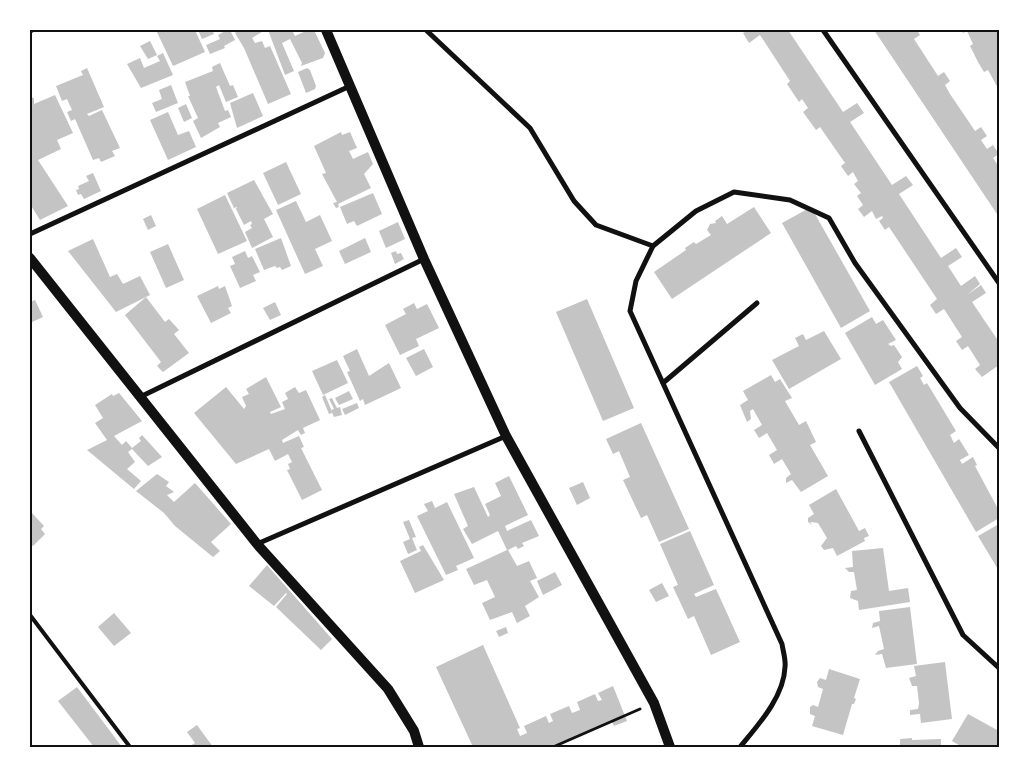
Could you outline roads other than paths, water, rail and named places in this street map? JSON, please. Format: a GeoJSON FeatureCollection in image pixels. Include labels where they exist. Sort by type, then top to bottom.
{"type":"FeatureCollection","features":[{"type":"Feature","properties":{"kind":"main road"},"geometry":{"type":"LineString","coordinates":[[326,30],[424,259],[506,436],[654,703],[670,747]]}},
{"type":"Feature","properties":{"kind":"main road"},"geometry":{"type":"LineString","coordinates":[[30,258],[257,544],[388,690],[414,732],[419,747]]}},
{"type":"Feature","properties":{"kind":"street"},"geometry":{"type":"LineString","coordinates":[[426,30],[530,128],[574,201],[596,225],[653,246]]}},
{"type":"Feature","properties":{"kind":"street"},"geometry":{"type":"LineString","coordinates":[[823,30],[999,283]]}},
{"type":"Feature","properties":{"kind":"street"},"geometry":{"type":"LineString","coordinates":[[30,234],[350,86]]}},
{"type":"Feature","properties":{"kind":"street"},"geometry":{"type":"LineString","coordinates":[[740,747],[766,713],[779,691],[786,667],[782,644],[630,311],[636,281],[653,246],[696,211],[734,192],[790,200],[829,218],[855,263],[960,408],[999,448]]}},
{"type":"Feature","properties":{"kind":"street"},"geometry":{"type":"LineString","coordinates":[[139,397],[424,259]]}},
{"type":"Feature","properties":{"kind":"street"},"geometry":{"type":"LineString","coordinates":[[663,383],[757,303]]}},
{"type":"Feature","properties":{"kind":"street"},"geometry":{"type":"LineString","coordinates":[[859,431],[963,635],[999,668]]}},
{"type":"Feature","properties":{"kind":"street"},"geometry":{"type":"LineString","coordinates":[[257,544],[506,436]]}},
{"type":"Feature","properties":{"kind":"lane"},"geometry":{"type":"LineString","coordinates":[[30,615],[130,747]]}}]}
